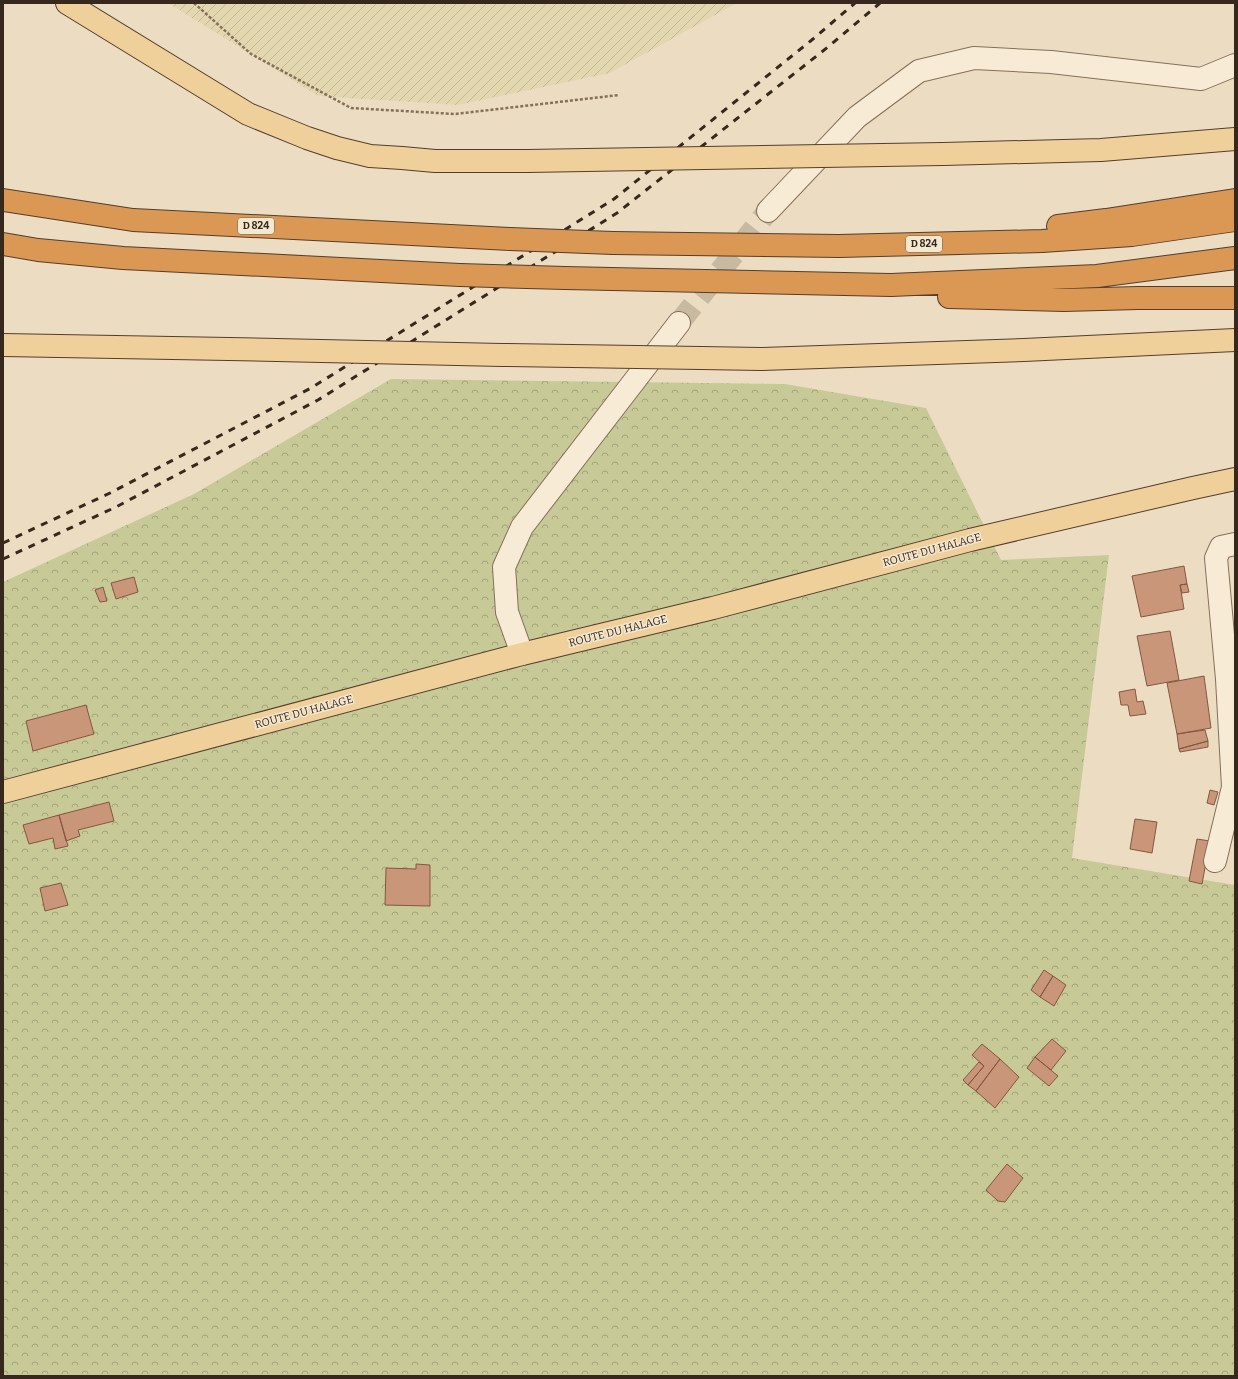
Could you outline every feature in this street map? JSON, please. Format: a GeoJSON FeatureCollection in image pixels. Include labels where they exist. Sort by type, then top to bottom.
{"type":"FeatureCollection","features":[{"type":"Feature","properties":{"kind":"highway","name":"D 824"},"geometry":{"type":"LineString","coordinates":[[3,200],[132,220],[612,243],[839,246],[1042,241],[1132,235],[1235,220]]}},
{"type":"Feature","properties":{"kind":"highway"},"geometry":{"type":"LineString","coordinates":[[915,244],[1106,220],[1235,200]]}},
{"type":"Feature","properties":{"kind":"highway"},"geometry":{"type":"LineString","coordinates":[[3,244],[38,250],[123,258],[460,275],[891,284],[982,282],[1096,276],[1235,258]]}},
{"type":"Feature","properties":{"kind":"highway"},"geometry":{"type":"LineString","coordinates":[[656,280],[882,296],[1064,300],[1235,298]]}},
{"type":"Feature","properties":{"kind":"main road"},"geometry":{"type":"LineString","coordinates":[[67,3],[248,114],[336,148],[370,156],[416,159],[527,161],[943,154],[1101,150],[1235,139]]}},
{"type":"Feature","properties":{"kind":"main road"},"geometry":{"type":"LineString","coordinates":[[3,345],[761,359],[1024,350],[1235,340]]}},
{"type":"Feature","properties":{"kind":"main road","name":"ROUTE DU HALAGE"},"geometry":{"type":"LineString","coordinates":[[3,792],[522,654],[713,608],[970,540],[1235,479]]}},
{"type":"Feature","properties":{"kind":"street"},"geometry":{"type":"LineString","coordinates":[[768,211],[857,117],[919,71],[974,58],[1051,62],[1201,79],[1235,65]]}},
{"type":"Feature","properties":{"kind":"street"},"geometry":{"type":"LineString","coordinates":[[522,654],[507,612],[504,566],[522,527],[679,323]]}},
{"type":"Feature","properties":{"kind":"street"},"geometry":{"type":"LineString","coordinates":[[1216,861],[1233,786],[1227,679],[1216,558],[1221,547],[1235,544]]}},
{"type":"Feature","properties":{"kind":"path"},"geometry":{"type":"LineString","coordinates":[[194,3],[251,54],[350,108],[455,114],[619,95]]}},
{"type":"Feature","properties":{"kind":"shaded area"},"geometry":{"type":"Polygon","coordinates":[[[168,3],[737,3],[610,73],[458,105],[318,96],[168,3]]]}},
{"type":"Feature","properties":{"kind":"green space"},"geometry":{"type":"Polygon","coordinates":[[[391,379],[785,384],[926,408],[1001,560],[1109,555],[1072,858],[1235,885],[1235,1376],[3,1376],[3,582],[194,494],[391,379]]]}},
{"type":"Feature","properties":{"kind":"building"},"geometry":{"type":"Polygon","coordinates":[[[1184,566],[1187,584],[1180,585],[1184,609],[1141,617],[1132,576],[1184,566]]]}},
{"type":"Feature","properties":{"kind":"building"},"geometry":{"type":"Polygon","coordinates":[[[134,577],[138,592],[116,599],[111,583],[134,577]]]}},
{"type":"Feature","properties":{"kind":"building"},"geometry":{"type":"Polygon","coordinates":[[[1187,584],[1189,592],[1182,593],[1180,585],[1187,584]]]}},
{"type":"Feature","properties":{"kind":"building"},"geometry":{"type":"Polygon","coordinates":[[[103,587],[107,601],[100,602],[95,590],[103,587]]]}},
{"type":"Feature","properties":{"kind":"building"},"geometry":{"type":"Polygon","coordinates":[[[1170,631],[1179,680],[1147,686],[1137,636],[1170,631]]]}},
{"type":"Feature","properties":{"kind":"building"},"geometry":{"type":"Polygon","coordinates":[[[1204,676],[1211,728],[1177,734],[1167,683],[1204,676]]]}},
{"type":"Feature","properties":{"kind":"building"},"geometry":{"type":"Polygon","coordinates":[[[1135,689],[1137,702],[1143,701],[1146,714],[1130,716],[1128,705],[1121,705],[1119,692],[1135,689]]]}},
{"type":"Feature","properties":{"kind":"building"},"geometry":{"type":"Polygon","coordinates":[[[86,705],[94,734],[33,751],[26,721],[86,705]]]}},
{"type":"Feature","properties":{"kind":"building"},"geometry":{"type":"Polygon","coordinates":[[[1205,730],[1208,741],[1179,749],[1177,734],[1205,730]]]}},
{"type":"Feature","properties":{"kind":"building"},"geometry":{"type":"Polygon","coordinates":[[[1208,741],[1208,747],[1180,752],[1179,749],[1208,741]]]}},
{"type":"Feature","properties":{"kind":"building"},"geometry":{"type":"Polygon","coordinates":[[[1210,790],[1218,792],[1214,805],[1207,803],[1210,790]]]}},
{"type":"Feature","properties":{"kind":"building"},"geometry":{"type":"Polygon","coordinates":[[[109,802],[114,821],[78,830],[80,836],[66,841],[59,815],[109,802]]]}},
{"type":"Feature","properties":{"kind":"building"},"geometry":{"type":"Polygon","coordinates":[[[59,815],[68,846],[55,849],[53,838],[29,844],[23,825],[59,815]]]}},
{"type":"Feature","properties":{"kind":"building"},"geometry":{"type":"Polygon","coordinates":[[[1135,819],[1157,822],[1152,853],[1130,849],[1135,819]]]}},
{"type":"Feature","properties":{"kind":"building"},"geometry":{"type":"Polygon","coordinates":[[[1197,839],[1210,841],[1202,884],[1189,881],[1197,839]]]}},
{"type":"Feature","properties":{"kind":"building"},"geometry":{"type":"Polygon","coordinates":[[[416,864],[430,865],[430,906],[385,905],[386,868],[416,869],[416,864]]]}},
{"type":"Feature","properties":{"kind":"building"},"geometry":{"type":"Polygon","coordinates":[[[61,883],[68,905],[45,911],[40,888],[61,883]]]}},
{"type":"Feature","properties":{"kind":"building"},"geometry":{"type":"Polygon","coordinates":[[[1044,970],[1053,976],[1040,997],[1031,990],[1044,970]]]}},
{"type":"Feature","properties":{"kind":"building"},"geometry":{"type":"Polygon","coordinates":[[[1053,976],[1066,985],[1054,1006],[1040,997],[1053,976]]]}},
{"type":"Feature","properties":{"kind":"building"},"geometry":{"type":"Polygon","coordinates":[[[1052,1039],[1066,1051],[1051,1070],[1035,1057],[1052,1039]]]}},
{"type":"Feature","properties":{"kind":"building"},"geometry":{"type":"Polygon","coordinates":[[[982,1044],[1000,1059],[976,1091],[968,1085],[984,1066],[972,1055],[982,1044]]]}},
{"type":"Feature","properties":{"kind":"building"},"geometry":{"type":"Polygon","coordinates":[[[1035,1057],[1058,1076],[1049,1086],[1027,1068],[1035,1057]]]}},
{"type":"Feature","properties":{"kind":"building"},"geometry":{"type":"Polygon","coordinates":[[[1000,1059],[1019,1077],[995,1108],[976,1091],[1000,1059]]]}},
{"type":"Feature","properties":{"kind":"building"},"geometry":{"type":"Polygon","coordinates":[[[979,1062],[984,1066],[968,1085],[963,1080],[979,1062]]]}},
{"type":"Feature","properties":{"kind":"building"},"geometry":{"type":"Polygon","coordinates":[[[1007,1164],[1023,1178],[1005,1202],[998,1201],[986,1190],[1007,1164]]]}},
{"type":"Feature","properties":{"kind":"tunnel"},"geometry":{"type":"LineString","coordinates":[[679,323],[768,211]]}},
{"type":"Feature","properties":{"kind":"railway"},"geometry":{"type":"LineString","coordinates":[[3,543],[110,493],[311,388],[614,199],[813,39],[855,3]]}},
{"type":"Feature","properties":{"kind":"railway"},"geometry":{"type":"LineString","coordinates":[[3,559],[116,507],[318,400],[617,213],[828,47],[880,3]]}}]}
